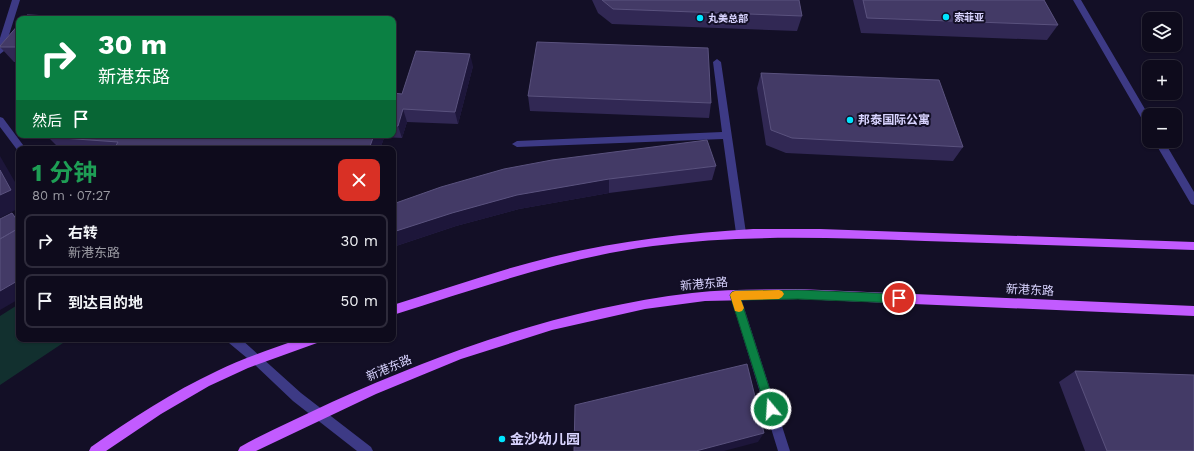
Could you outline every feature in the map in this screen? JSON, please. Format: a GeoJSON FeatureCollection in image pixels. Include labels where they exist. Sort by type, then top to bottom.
{"type":"FeatureCollection","features":[{"type":"Feature","properties":{"kind":"main road"},"geometry":{"type":"LineString","coordinates":[[396,309],[492,277],[553,261],[667,240],[715,234],[775,232],[1194,246]]}},
{"type":"Feature","properties":{"kind":"main road","name":"新港东路"},"geometry":{"type":"LineString","coordinates":[[244,451],[381,386],[452,358],[531,331],[631,307],[692,298],[735,295],[798,294],[1194,311]]}},
{"type":"Feature","properties":{"kind":"main road"},"geometry":{"type":"LineString","coordinates":[[95,451],[143,418],[191,390],[222,374],[305,342]]}},
{"type":"Feature","properties":{"kind":"street"},"geometry":{"type":"LineString","coordinates":[[0,51],[16,0]]}},
{"type":"Feature","properties":{"kind":"street"},"geometry":{"type":"LineString","coordinates":[[1077,0],[1142,112]]}},
{"type":"Feature","properties":{"kind":"street"},"geometry":{"type":"LineString","coordinates":[[717,62],[741,233]]}},
{"type":"Feature","properties":{"kind":"street"},"geometry":{"type":"LineString","coordinates":[[0,120],[19,146]]}},
{"type":"Feature","properties":{"kind":"street"},"geometry":{"type":"LineString","coordinates":[[517,144],[727,135]]}},
{"type":"Feature","properties":{"kind":"street"},"geometry":{"type":"LineString","coordinates":[[1163,148],[1194,201]]}},
{"type":"Feature","properties":{"kind":"street"},"geometry":{"type":"LineString","coordinates":[[735,295],[784,451]]}},
{"type":"Feature","properties":{"kind":"street"},"geometry":{"type":"LineString","coordinates":[[237,342],[258,359],[318,415],[367,451]]}},
{"type":"Feature","properties":{"kind":"green space"},"geometry":{"type":"Polygon","coordinates":[[[16,306],[16,342],[64,342],[0,385],[0,316],[16,306]]]}},
{"type":"Feature","properties":{"kind":"building"},"geometry":{"type":"Polygon","coordinates":[[[602,0],[799,0],[802,16],[613,9],[602,0]]]}},
{"type":"Feature","properties":{"kind":"building"},"geometry":{"type":"Polygon","coordinates":[[[863,0],[1044,0],[1058,25],[867,18],[863,0]]]}},
{"type":"Feature","properties":{"kind":"building"},"geometry":{"type":"Polygon","coordinates":[[[27,15],[51,16],[26,16],[27,15]]]}},
{"type":"Feature","properties":{"kind":"building"},"geometry":{"type":"Polygon","coordinates":[[[16,27],[16,47],[0,46],[16,27]]]}},
{"type":"Feature","properties":{"kind":"building"},"geometry":{"type":"Polygon","coordinates":[[[537,42],[708,48],[711,103],[528,96],[537,42]]]}},
{"type":"Feature","properties":{"kind":"building"},"geometry":{"type":"Polygon","coordinates":[[[416,51],[470,54],[455,112],[403,109],[398,126],[396,126],[396,93],[402,94],[416,51]]]}},
{"type":"Feature","properties":{"kind":"building","name":"邦泰国际公寓"},"geometry":{"type":"Polygon","coordinates":[[[761,73],[939,80],[963,147],[792,138],[771,130],[761,73]]]}},
{"type":"Feature","properties":{"kind":"building"},"geometry":{"type":"Polygon","coordinates":[[[62,138],[373,138],[370,146],[116,146],[118,142],[62,138]]]}},
{"type":"Feature","properties":{"kind":"building"},"geometry":{"type":"Polygon","coordinates":[[[707,140],[716,166],[609,179],[517,195],[452,213],[396,231],[396,203],[441,187],[504,169],[552,160],[707,140]]]}},
{"type":"Feature","properties":{"kind":"building"},"geometry":{"type":"Polygon","coordinates":[[[0,170],[11,190],[0,195],[0,170]]]}},
{"type":"Feature","properties":{"kind":"building"},"geometry":{"type":"Polygon","coordinates":[[[12,213],[16,219],[16,230],[0,239],[0,219],[12,213]]]}},
{"type":"Feature","properties":{"kind":"building"},"geometry":{"type":"Polygon","coordinates":[[[16,230],[16,282],[0,291],[0,239],[16,230]]]}},
{"type":"Feature","properties":{"kind":"building"},"geometry":{"type":"Polygon","coordinates":[[[747,364],[764,433],[696,451],[574,451],[575,405],[747,364]]]}},
{"type":"Feature","properties":{"kind":"building"},"geometry":{"type":"Polygon","coordinates":[[[1075,371],[1194,375],[1194,451],[1107,451],[1075,371]]]}},
{"type":"Feature","properties":{"kind":"slow traffic"},"geometry":{"type":"LineString","coordinates":[[739,308],[735,295],[779,294]]}},
{"type":"Feature","properties":{"kind":"place","name":"索菲亚"},"geometry":{"type":"Point","coordinates":[946,17]}},
{"type":"Feature","properties":{"kind":"place","name":"丸美总部"},"geometry":{"type":"Point","coordinates":[700,18]}},
{"type":"Feature","properties":{"kind":"place","name":"邦泰国际公寓"},"geometry":{"type":"Point","coordinates":[850,120]}},
{"type":"Feature","properties":{"kind":"place","name":"金沙幼儿园"},"geometry":{"type":"Point","coordinates":[502,439]}},
{"type":"Feature","properties":{"kind":"route"},"geometry":{"type":"LineString","coordinates":[[771,409],[735,295],[798,294],[899,298]]}}]}
